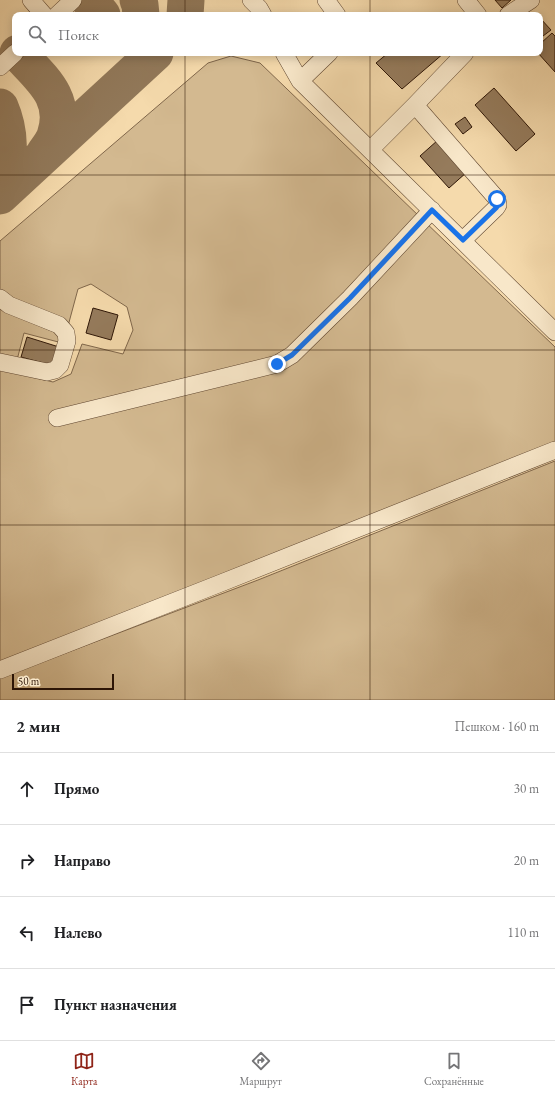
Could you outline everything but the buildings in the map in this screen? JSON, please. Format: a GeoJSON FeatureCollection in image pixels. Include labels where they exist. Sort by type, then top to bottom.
{"type":"FeatureCollection","features":[{"type":"Feature","properties":{"kind":"lane"},"geometry":{"type":"LineString","coordinates":[[31,0],[41,12]]}},
{"type":"Feature","properties":{"kind":"lane"},"geometry":{"type":"LineString","coordinates":[[60,12],[73,0]]}},
{"type":"Feature","properties":{"kind":"lane"},"geometry":{"type":"LineString","coordinates":[[251,0],[261,12]]}},
{"type":"Feature","properties":{"kind":"lane"},"geometry":{"type":"LineString","coordinates":[[326,0],[335,12]]}},
{"type":"Feature","properties":{"kind":"lane"},"geometry":{"type":"LineString","coordinates":[[466,0],[476,12]]}},
{"type":"Feature","properties":{"kind":"lane"},"geometry":{"type":"LineString","coordinates":[[513,12],[531,0]]}},
{"type":"Feature","properties":{"kind":"lane"},"geometry":{"type":"LineString","coordinates":[[0,66],[12,56]]}},
{"type":"Feature","properties":{"kind":"lane"},"geometry":{"type":"LineString","coordinates":[[286,56],[300,81],[555,332]]}},
{"type":"Feature","properties":{"kind":"lane"},"geometry":{"type":"LineString","coordinates":[[300,81],[326,56]]}},
{"type":"Feature","properties":{"kind":"lane"},"geometry":{"type":"LineString","coordinates":[[370,150],[462,56]]}},
{"type":"Feature","properties":{"kind":"lane"},"geometry":{"type":"LineString","coordinates":[[415,105],[497,199],[498,205],[496,208],[463,240]]}},
{"type":"Feature","properties":{"kind":"lane"},"geometry":{"type":"LineString","coordinates":[[57,418],[277,364],[292,355],[350,298],[432,210]]}},
{"type":"Feature","properties":{"kind":"lane"},"geometry":{"type":"LineString","coordinates":[[0,298],[9,305],[59,325],[66,333],[67,341],[60,365],[55,370],[48,372],[0,362]]}},
{"type":"Feature","properties":{"kind":"lane"},"geometry":{"type":"LineString","coordinates":[[0,670],[555,450]]}},
{"type":"Feature","properties":{"kind":"shaded area"},"geometry":{"type":"Polygon","coordinates":[[[231,56],[260,63],[555,347],[555,442],[0,664],[0,369],[53,382],[71,374],[82,344],[123,354],[133,330],[127,307],[91,284],[78,289],[68,326],[0,292],[0,241],[208,63],[231,56]]]}},
{"type":"Feature","properties":{"kind":"shaded area"},"geometry":{"type":"Polygon","coordinates":[[[0,306],[9,313],[61,335],[66,344],[24,333],[17,360],[0,357],[0,306]]]}},
{"type":"Feature","properties":{"kind":"shaded area"},"geometry":{"type":"Polygon","coordinates":[[[555,461],[555,700],[0,700],[0,678],[258,580],[555,461]]]}},
{"type":"Feature","properties":{"kind":"taxiway"},"geometry":{"type":"LineString","coordinates":[[89,0],[99,12]]}},
{"type":"Feature","properties":{"kind":"taxiway"},"geometry":{"type":"LineString","coordinates":[[138,0],[141,12]]}},
{"type":"Feature","properties":{"kind":"taxiway"},"geometry":{"type":"LineString","coordinates":[[185,12],[186,0]]}},
{"type":"Feature","properties":{"kind":"taxiway"},"geometry":{"type":"LineString","coordinates":[[21,56],[50,90],[58,111],[58,123],[55,136],[44,154]]}},
{"type":"Feature","properties":{"kind":"taxiway"},"geometry":{"type":"LineString","coordinates":[[0,196],[152,56]]}},
{"type":"Feature","properties":{"kind":"taxiway"},"geometry":{"type":"LineString","coordinates":[[0,107],[8,135],[8,154],[4,173],[0,182]]}},
{"type":"Feature","properties":{"kind":"route"},"geometry":{"type":"LineString","coordinates":[[277,364],[292,355],[350,298],[432,210],[463,240],[496,208],[498,205],[497,199]]}}]}
